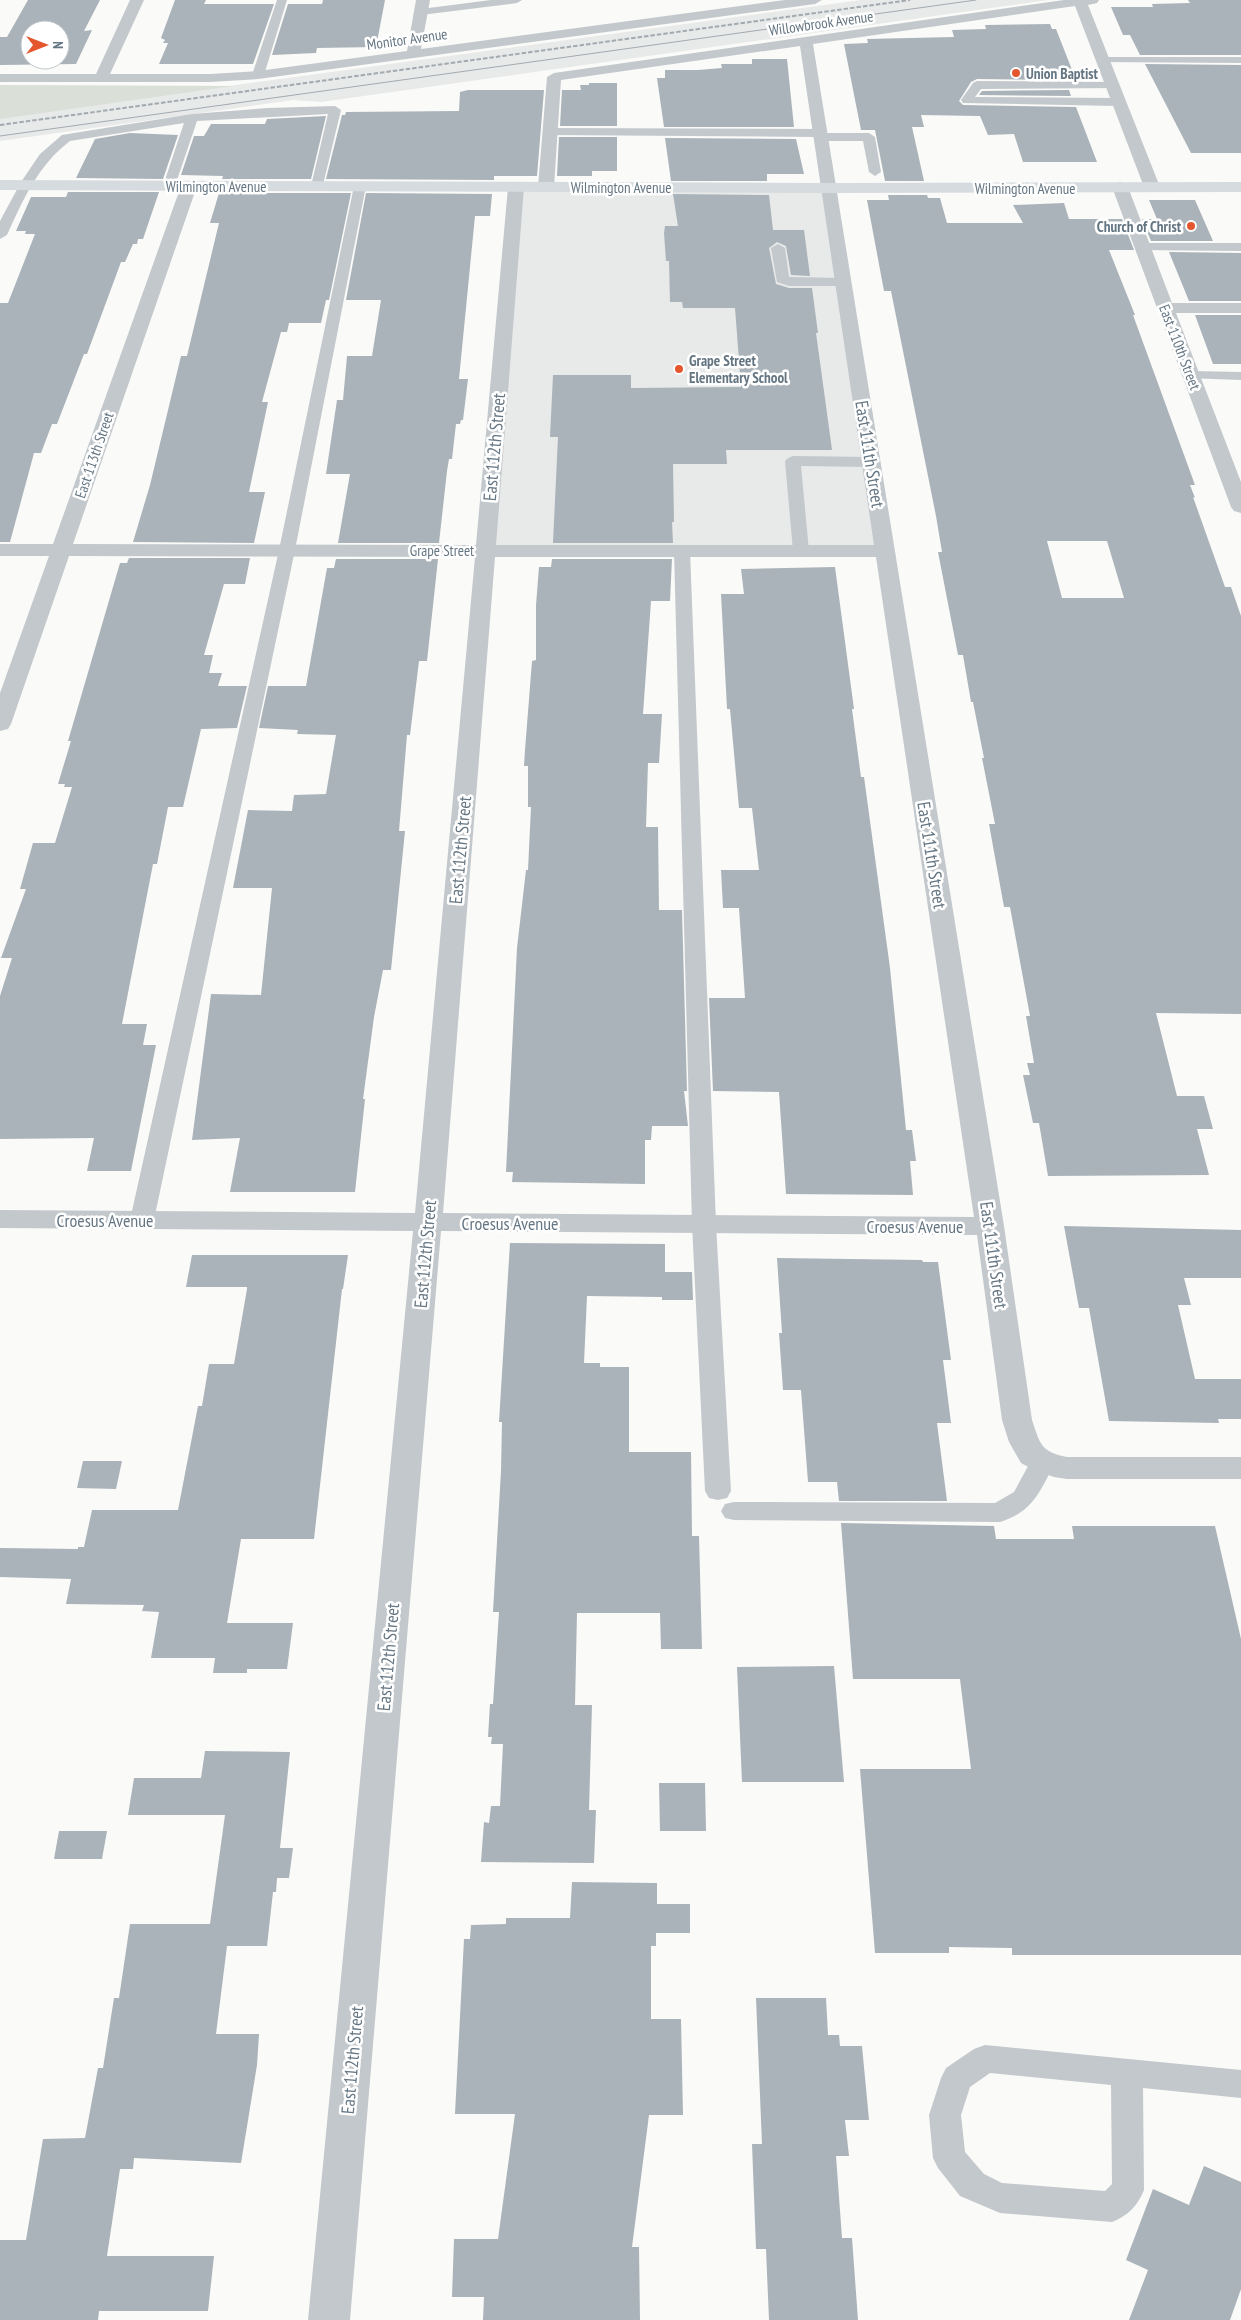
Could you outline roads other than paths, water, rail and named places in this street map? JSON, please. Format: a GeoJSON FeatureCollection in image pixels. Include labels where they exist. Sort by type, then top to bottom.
{"type":"FeatureCollection","features":[{"type":"Feature","properties":{"kind":"main road","name":"Wilmington Avenue"},"geometry":{"type":"LineString","coordinates":[[0,185],[830,188],[1241,187]]}},
{"type":"Feature","properties":{"kind":"street"},"geometry":{"type":"LineString","coordinates":[[101,78],[137,0]]}},
{"type":"Feature","properties":{"kind":"street"},"geometry":{"type":"LineString","coordinates":[[688,0],[689,17]]}},
{"type":"Feature","properties":{"kind":"street","name":"Monitor Avenue"},"geometry":{"type":"LineString","coordinates":[[0,78],[210,78],[258,75],[816,0]]}},
{"type":"Feature","properties":{"kind":"street"},"geometry":{"type":"LineString","coordinates":[[1086,1],[1102,60],[1112,78],[1117,102],[1152,187]]}},
{"type":"Feature","properties":{"kind":"street","name":"Willowbrook Avenue"},"geometry":{"type":"LineString","coordinates":[[550,132],[554,77],[1086,1]]}},
{"type":"Feature","properties":{"kind":"street"},"geometry":{"type":"LineString","coordinates":[[414,55],[422,6]]}},
{"type":"Feature","properties":{"kind":"street","name":"East 111th Street"},"geometry":{"type":"LineString","coordinates":[[806,41],[990,1226],[1018,1420],[1025,1448],[1042,1463]]}},
{"type":"Feature","properties":{"kind":"street"},"geometry":{"type":"LineString","coordinates":[[546,187],[550,132]]}},
{"type":"Feature","properties":{"kind":"street","name":"East 113th Street"},"geometry":{"type":"LineString","coordinates":[[0,724],[189,186]]}},
{"type":"Feature","properties":{"kind":"street","name":"East 112th Street"},"geometry":{"type":"LineString","coordinates":[[329,2320],[428,1222],[516,187]]}},
{"type":"Feature","properties":{"kind":"street","name":"East 110th Street"},"geometry":{"type":"LineString","coordinates":[[1120,187],[1241,506]]}},
{"type":"Feature","properties":{"kind":"street"},"geometry":{"type":"LineString","coordinates":[[1166,308],[1241,308]]}},
{"type":"Feature","properties":{"kind":"street"},"geometry":{"type":"LineString","coordinates":[[1220,450],[1241,450]]}},
{"type":"Feature","properties":{"kind":"street","name":"Grape Street"},"geometry":{"type":"LineString","coordinates":[[0,550],[885,551]]}},
{"type":"Feature","properties":{"kind":"street","name":"Croesus Avenue"},"geometry":{"type":"LineString","coordinates":[[0,1219],[990,1226]]}},
{"type":"Feature","properties":{"kind":"street"},"geometry":{"type":"LineString","coordinates":[[1042,1463],[1067,1468],[1241,1468]]}},
{"type":"Feature","properties":{"kind":"lane"},"geometry":{"type":"LineString","coordinates":[[258,75],[282,0]]}},
{"type":"Feature","properties":{"kind":"lane"},"geometry":{"type":"LineString","coordinates":[[422,6],[517,0]]}},
{"type":"Feature","properties":{"kind":"lane"},"geometry":{"type":"LineString","coordinates":[[1102,60],[1241,60]]}},
{"type":"Feature","properties":{"kind":"lane"},"geometry":{"type":"LineString","coordinates":[[1112,78],[977,85],[967,100],[1117,102]]}},
{"type":"Feature","properties":{"kind":"lane"},"geometry":{"type":"LineString","coordinates":[[0,235],[24,185],[53,146],[66,138],[192,118],[268,112],[335,110],[317,186]]}},
{"type":"Feature","properties":{"kind":"lane"},"geometry":{"type":"LineString","coordinates":[[169,186],[192,118]]}},
{"type":"Feature","properties":{"kind":"lane"},"geometry":{"type":"LineString","coordinates":[[550,132],[869,137],[875,172]]}},
{"type":"Feature","properties":{"kind":"lane"},"geometry":{"type":"LineString","coordinates":[[142,1220],[287,550],[360,186]]}},
{"type":"Feature","properties":{"kind":"lane"},"geometry":{"type":"LineString","coordinates":[[1142,247],[1241,247]]}},
{"type":"Feature","properties":{"kind":"lane"},"geometry":{"type":"LineString","coordinates":[[778,248],[782,279],[789,282],[844,282]]}},
{"type":"Feature","properties":{"kind":"lane"},"geometry":{"type":"LineString","coordinates":[[1191,376],[1241,376]]}},
{"type":"Feature","properties":{"kind":"lane"},"geometry":{"type":"LineString","coordinates":[[801,551],[792,461],[871,462]]}},
{"type":"Feature","properties":{"kind":"lane"},"geometry":{"type":"LineString","coordinates":[[682,551],[704,1224],[726,1501],[1000,1513],[1023,1498],[1042,1463]]}},
{"type":"Feature","properties":{"kind":"lane"},"geometry":{"type":"LineString","coordinates":[[1128,2072],[1128,2190],[1112,2207],[1000,2198],[972,2185],[949,2158],[945,2115],[957,2078],[984,2059],[1128,2072],[1241,2084]]}},
{"type":"Feature","properties":{"kind":"tram line"},"geometry":{"type":"LineString","coordinates":[[0,136],[976,0]]}},
{"type":"Feature","properties":{"kind":"railway"},"geometry":{"type":"LineString","coordinates":[[0,125],[910,0]]}},
{"type":"Feature","properties":{"kind":"place","name":"Union Baptist"},"geometry":{"type":"Point","coordinates":[1016,73]}},
{"type":"Feature","properties":{"kind":"place","name":"Church of Christ"},"geometry":{"type":"Point","coordinates":[1191,226]}},
{"type":"Feature","properties":{"kind":"place","name":"Grape Street Elementary School"},"geometry":{"type":"Point","coordinates":[679,369]}}]}
